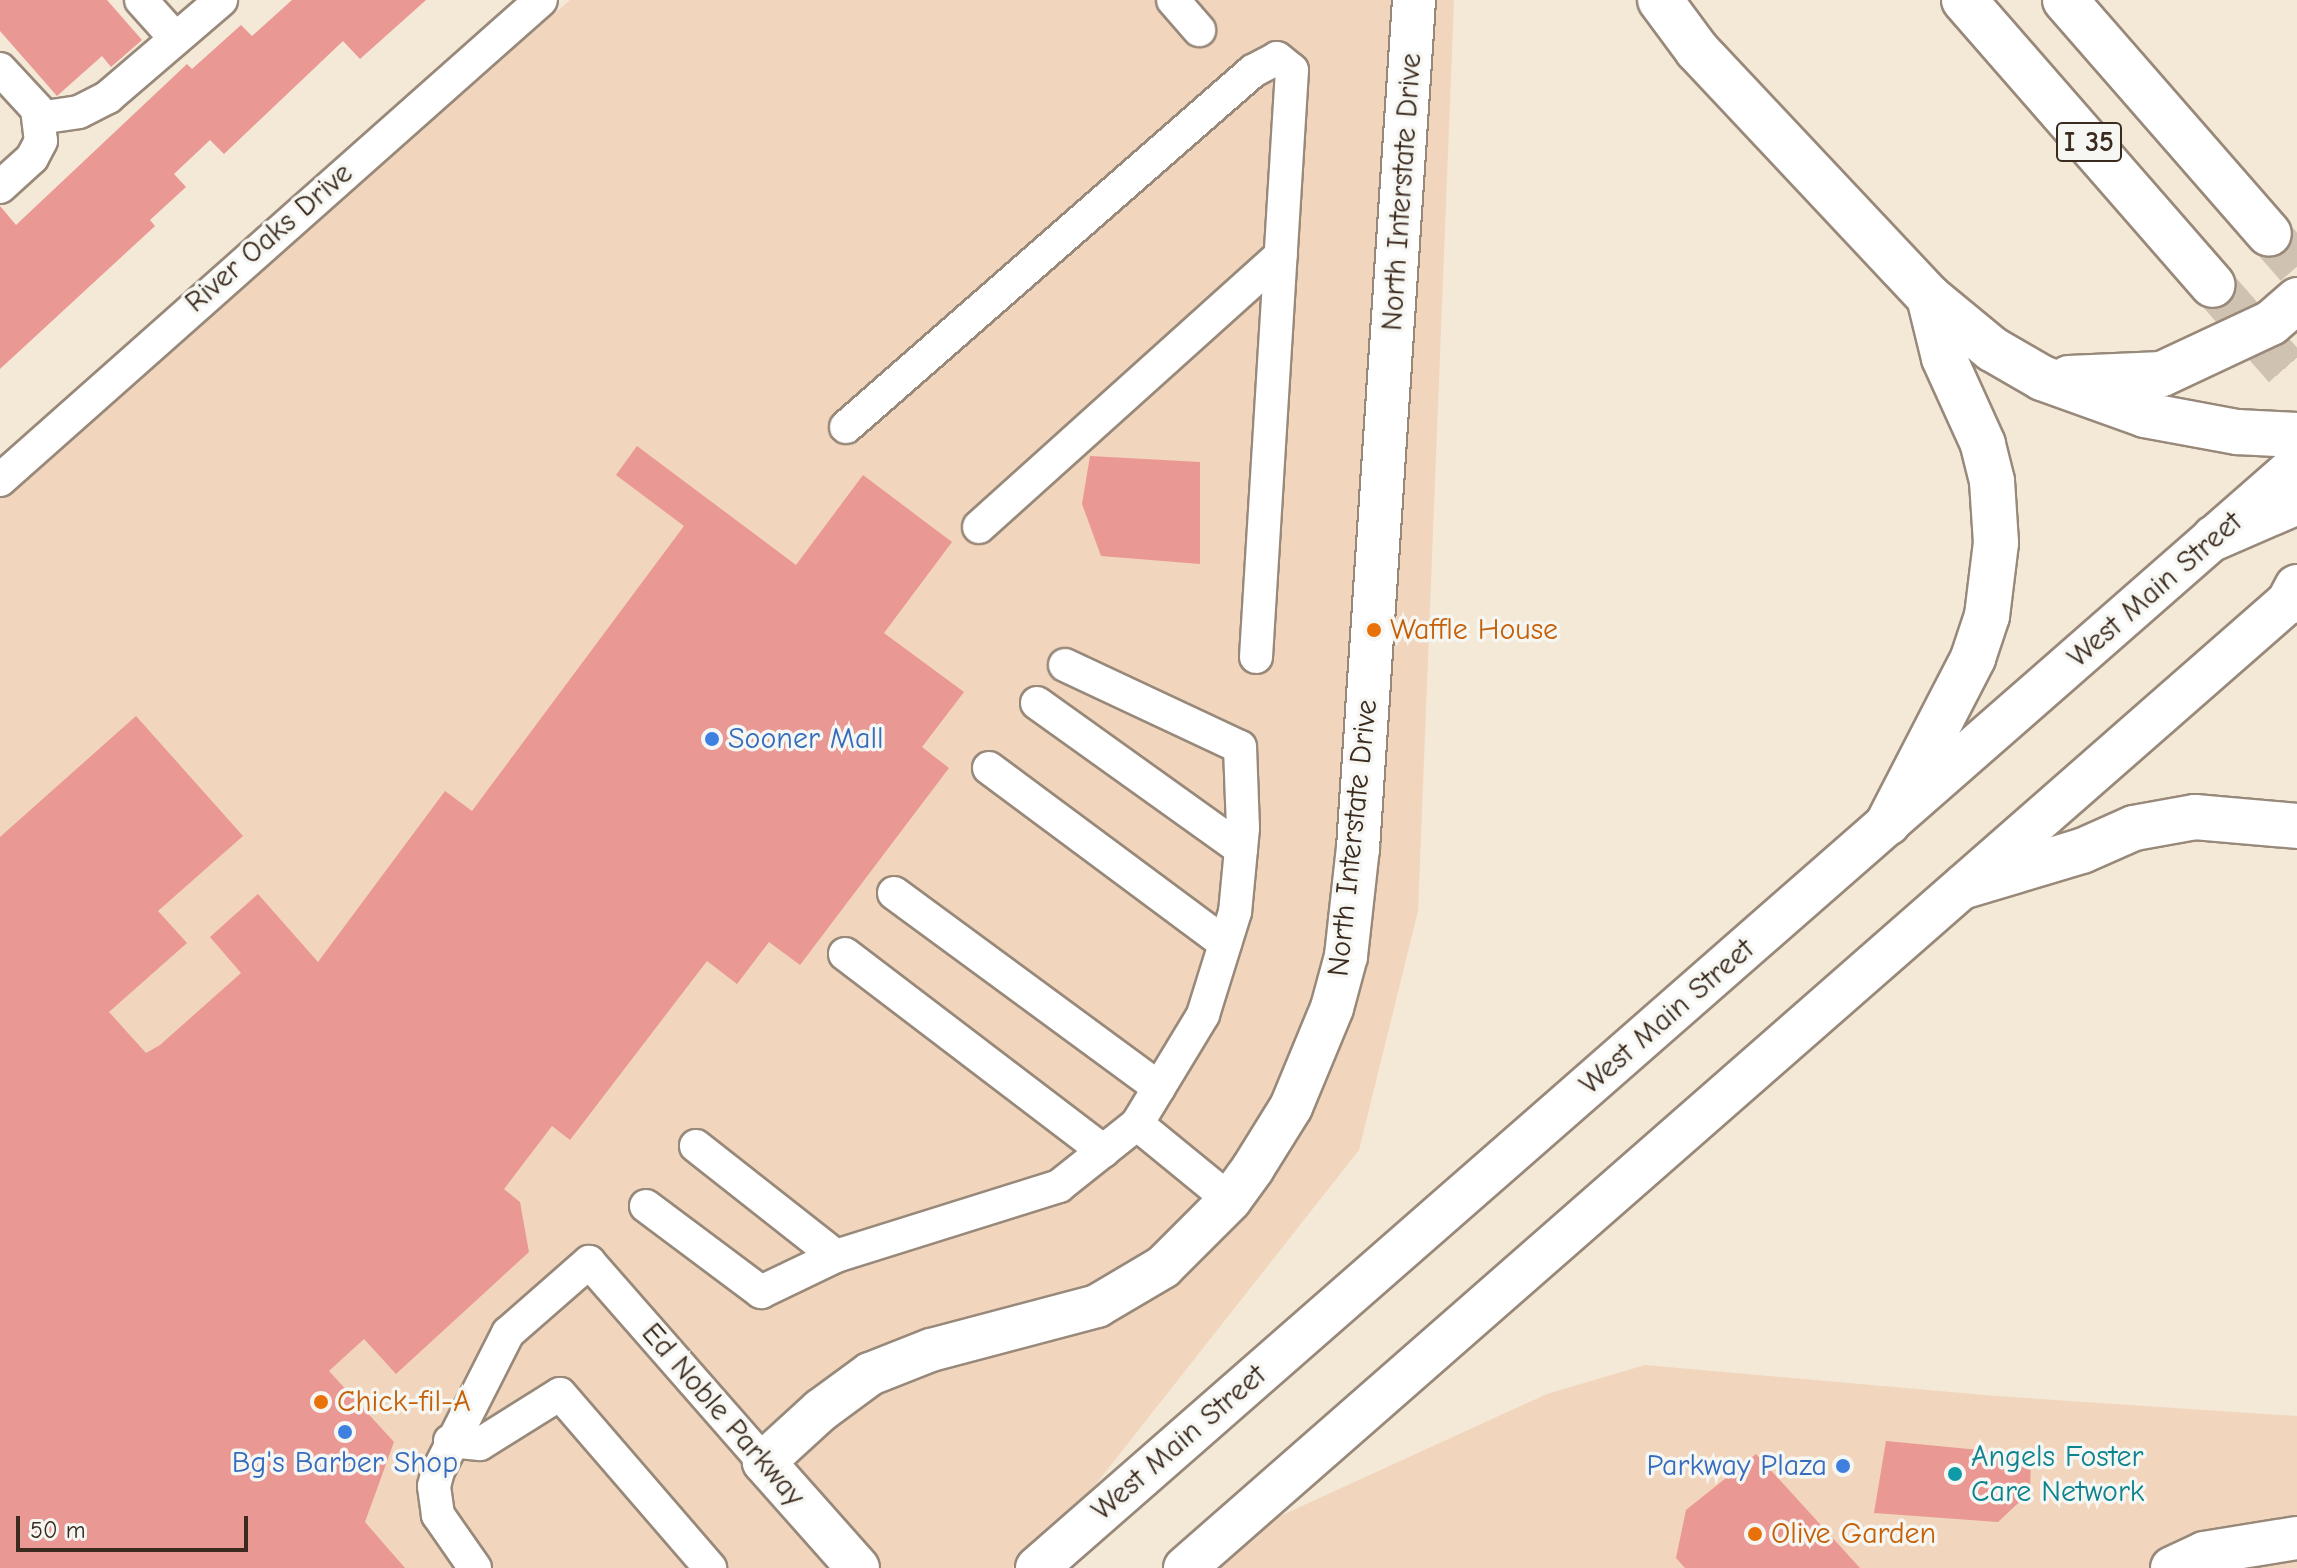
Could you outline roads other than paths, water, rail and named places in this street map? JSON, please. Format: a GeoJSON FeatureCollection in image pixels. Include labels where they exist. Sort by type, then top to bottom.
{"type":"FeatureCollection","features":[{"type":"Feature","properties":{"kind":"highway"},"geometry":{"type":"LineString","coordinates":[[1660,0],[1697,50],[1929,297],[1992,349],[2042,378],[2145,415],[2237,432],[2297,435]]}},
{"type":"Feature","properties":{"kind":"highway","name":"I 35"},"geometry":{"type":"LineString","coordinates":[[1964,0],[2213,285]]}},
{"type":"Feature","properties":{"kind":"highway","name":"I 35"},"geometry":{"type":"LineString","coordinates":[[2065,0],[2269,234]]}},
{"type":"Feature","properties":{"kind":"highway"},"geometry":{"type":"LineString","coordinates":[[1888,823],[1973,658],[1987,616],[1995,555],[1996,512],[1983,444],[1944,358],[1929,297]]}},
{"type":"Feature","properties":{"kind":"highway"},"geometry":{"type":"LineString","coordinates":[[2042,378],[2162,374],[2271,323],[2297,300]]}},
{"type":"Feature","properties":{"kind":"highway"},"geometry":{"type":"LineString","coordinates":[[2214,538],[2297,502]]}},
{"type":"Feature","properties":{"kind":"highway"},"geometry":{"type":"LineString","coordinates":[[1965,886],[2082,851],[2134,828],[2195,817],[2297,826]]}},
{"type":"Feature","properties":{"kind":"main road","name":"North Interstate Drive"},"geometry":{"type":"LineString","coordinates":[[764,1462],[821,1410],[870,1374],[931,1350],[1097,1306],[1163,1267],[1230,1200],[1291,1107],[1332,1008],[1346,956],[1369,705],[1414,0]]}},
{"type":"Feature","properties":{"kind":"main road","name":"West Main Street"},"geometry":{"type":"LineString","coordinates":[[1037,1568],[2297,465]]}},
{"type":"Feature","properties":{"kind":"main road"},"geometry":{"type":"LineString","coordinates":[[1185,1568],[2294,594]]}},
{"type":"Feature","properties":{"kind":"main road","name":"Ed Noble Parkway"},"geometry":{"type":"LineString","coordinates":[[764,1462],[858,1568]]}},
{"type":"Feature","properties":{"kind":"main road"},"geometry":{"type":"LineString","coordinates":[[2195,1563],[2297,1538]]}},
{"type":"Feature","properties":{"kind":"street"},"geometry":{"type":"LineString","coordinates":[[141,0],[175,38]]}},
{"type":"Feature","properties":{"kind":"street"},"geometry":{"type":"LineString","coordinates":[[39,118],[79,112],[108,97],[221,0]]}},
{"type":"Feature","properties":{"kind":"street","name":"River Oaks Drive"},"geometry":{"type":"LineString","coordinates":[[0,480],[541,0]]}},
{"type":"Feature","properties":{"kind":"street"},"geometry":{"type":"LineString","coordinates":[[1173,0],[1199,30]]}},
{"type":"Feature","properties":{"kind":"street"},"geometry":{"type":"LineString","coordinates":[[846,427],[1253,71],[1277,58],[1292,70],[1256,657]]}},
{"type":"Feature","properties":{"kind":"street"},"geometry":{"type":"LineString","coordinates":[[0,69],[26,94],[39,118],[41,141],[32,158],[0,187]]}},
{"type":"Feature","properties":{"kind":"street"},"geometry":{"type":"LineString","coordinates":[[979,527],[1281,255]]}},
{"type":"Feature","properties":{"kind":"street"},"geometry":{"type":"LineString","coordinates":[[646,1206],[761,1292],[836,1256],[1059,1186],[1137,1124],[1203,1015],[1225,943],[1241,849],[1240,747],[1065,665]]}},
{"type":"Feature","properties":{"kind":"street"},"geometry":{"type":"LineString","coordinates":[[1037,703],[1241,849]]}},
{"type":"Feature","properties":{"kind":"street"},"geometry":{"type":"LineString","coordinates":[[989,768],[1225,943]]}},
{"type":"Feature","properties":{"kind":"street"},"geometry":{"type":"LineString","coordinates":[[894,893],[1159,1088]]}},
{"type":"Feature","properties":{"kind":"street"},"geometry":{"type":"LineString","coordinates":[[845,954],[1104,1151]]}},
{"type":"Feature","properties":{"kind":"street"},"geometry":{"type":"LineString","coordinates":[[1137,1124],[1230,1200]]}},
{"type":"Feature","properties":{"kind":"street"},"geometry":{"type":"LineString","coordinates":[[696,1146],[836,1256]]}},
{"type":"Feature","properties":{"kind":"street","name":"Ed Noble Parkway"},"geometry":{"type":"LineString","coordinates":[[450,1441],[517,1321],[589,1262],[764,1462]]}},
{"type":"Feature","properties":{"kind":"street"},"geometry":{"type":"LineString","coordinates":[[475,1568],[449,1538],[434,1499],[450,1441],[480,1444],[560,1394],[710,1568]]}},
{"type":"Feature","properties":{"kind":"tunnel"},"geometry":{"type":"LineString","coordinates":[[2269,234],[2297,266]]}},
{"type":"Feature","properties":{"kind":"tunnel"},"geometry":{"type":"LineString","coordinates":[[2213,285],[2297,381]]}},
{"type":"Feature","properties":{"kind":"place","name":"Waffle House"},"geometry":{"type":"Point","coordinates":[1374,630]}},
{"type":"Feature","properties":{"kind":"place","name":"Sooner Mall"},"geometry":{"type":"Point","coordinates":[712,739]}},
{"type":"Feature","properties":{"kind":"place","name":"Chick-fil-A"},"geometry":{"type":"Point","coordinates":[321,1402]}},
{"type":"Feature","properties":{"kind":"place","name":"Bg's Barber Shop"},"geometry":{"type":"Point","coordinates":[345,1432]}},
{"type":"Feature","properties":{"kind":"place","name":"Parkway Plaza"},"geometry":{"type":"Point","coordinates":[1843,1466]}},
{"type":"Feature","properties":{"kind":"place","name":"Angels Foster Care Network"},"geometry":{"type":"Point","coordinates":[1955,1474]}},
{"type":"Feature","properties":{"kind":"place","name":"Olive Garden"},"geometry":{"type":"Point","coordinates":[1755,1534]}}]}
